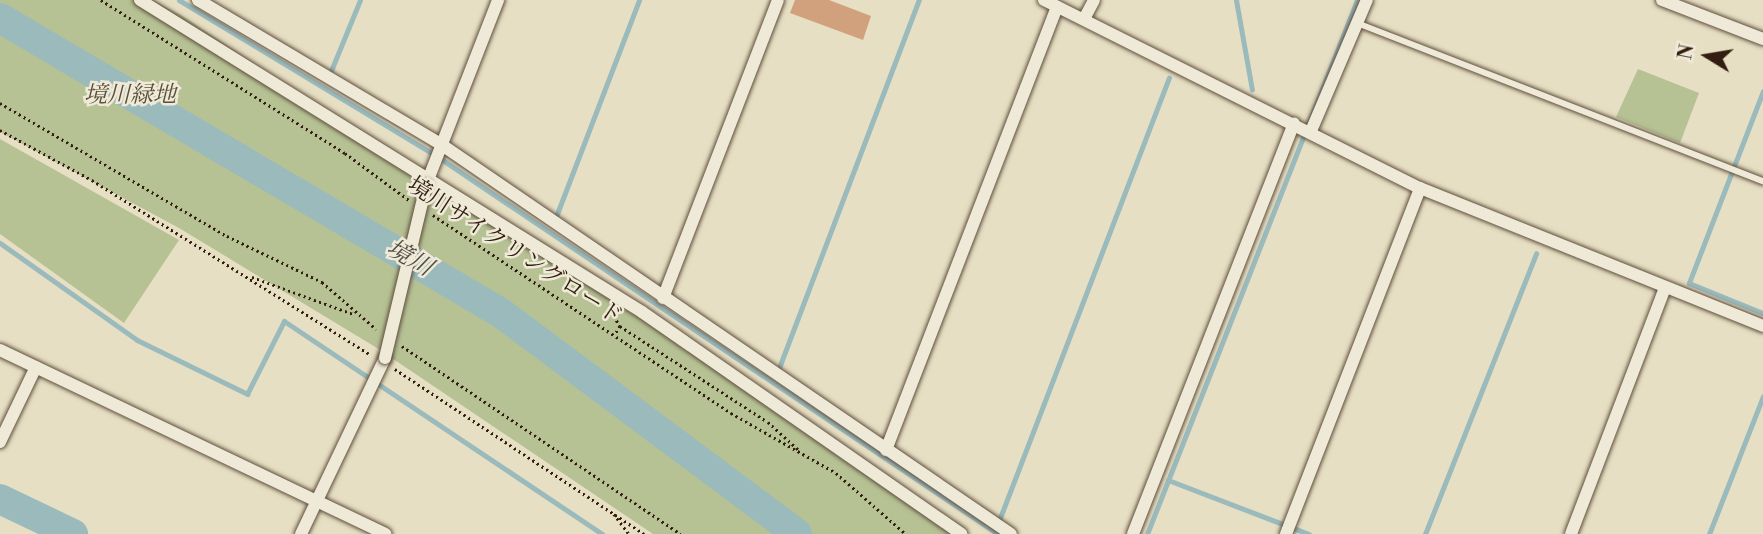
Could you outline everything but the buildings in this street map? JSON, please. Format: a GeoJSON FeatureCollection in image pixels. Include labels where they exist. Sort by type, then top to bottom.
{"type":"FeatureCollection","features":[{"type":"Feature","properties":{"kind":"street"},"geometry":{"type":"LineString","coordinates":[[140,0],[642,313],[961,534]]}},
{"type":"Feature","properties":{"kind":"street"},"geometry":{"type":"LineString","coordinates":[[198,0],[442,145],[1011,534]]}},
{"type":"Feature","properties":{"kind":"street"},"geometry":{"type":"LineString","coordinates":[[301,534],[384,360],[429,178],[498,0]]}},
{"type":"Feature","properties":{"kind":"street"},"geometry":{"type":"LineString","coordinates":[[663,298],[778,0]]}},
{"type":"Feature","properties":{"kind":"street"},"geometry":{"type":"LineString","coordinates":[[1044,0],[1311,131],[1420,188],[1763,326]]}},
{"type":"Feature","properties":{"kind":"street"},"geometry":{"type":"LineString","coordinates":[[1084,19],[1094,0]]}},
{"type":"Feature","properties":{"kind":"street"},"geometry":{"type":"LineString","coordinates":[[1311,131],[1367,0]]}},
{"type":"Feature","properties":{"kind":"street"},"geometry":{"type":"LineString","coordinates":[[1662,0],[1763,39]]}},
{"type":"Feature","properties":{"kind":"street"},"geometry":{"type":"LineString","coordinates":[[886,450],[1057,7]]}},
{"type":"Feature","properties":{"kind":"street"},"geometry":{"type":"LineString","coordinates":[[1133,534],[1294,123]]}},
{"type":"Feature","properties":{"kind":"street"},"geometry":{"type":"LineString","coordinates":[[1286,534],[1420,188]]}},
{"type":"Feature","properties":{"kind":"street"},"geometry":{"type":"LineString","coordinates":[[1571,534],[1665,288]]}},
{"type":"Feature","properties":{"kind":"street"},"geometry":{"type":"LineString","coordinates":[[0,350],[386,534]]}},
{"type":"Feature","properties":{"kind":"street"},"geometry":{"type":"LineString","coordinates":[[0,442],[36,367]]}},
{"type":"Feature","properties":{"kind":"lane"},"geometry":{"type":"LineString","coordinates":[[1357,23],[1763,180]]}},
{"type":"Feature","properties":{"kind":"path","name":"境川サイクリングロード"},"geometry":{"type":"LineString","coordinates":[[102,0],[480,240],[731,414],[800,451],[864,494],[906,534]]}},
{"type":"Feature","properties":{"kind":"path"},"geometry":{"type":"LineString","coordinates":[[0,103],[227,236],[322,282],[353,314]]}},
{"type":"Feature","properties":{"kind":"path"},"geometry":{"type":"LineString","coordinates":[[0,130],[251,277],[384,360],[644,534]]}},
{"type":"Feature","properties":{"kind":"path"},"geometry":{"type":"LineString","coordinates":[[251,277],[353,314],[381,332]]}},
{"type":"Feature","properties":{"kind":"path"},"geometry":{"type":"LineString","coordinates":[[620,326],[768,422],[800,451]]}},
{"type":"Feature","properties":{"kind":"path"},"geometry":{"type":"LineString","coordinates":[[390,338],[681,534]]}},
{"type":"Feature","properties":{"kind":"path"},"geometry":{"type":"LineString","coordinates":[[613,512],[629,534]]}},
{"type":"Feature","properties":{"kind":"green space","name":"境川緑地"},"geometry":{"type":"Polygon","coordinates":[[[0,0],[152,0],[181,15],[967,534],[653,534],[377,348],[179,228],[0,132],[0,0]]]}},
{"type":"Feature","properties":{"kind":"green space"},"geometry":{"type":"Polygon","coordinates":[[[1638,69],[1699,93],[1680,143],[1616,117],[1638,69]]]}},
{"type":"Feature","properties":{"kind":"green space"},"geometry":{"type":"Polygon","coordinates":[[[0,139],[179,240],[124,323],[0,234],[0,139]]]}},
{"type":"Feature","properties":{"kind":"waterway"},"geometry":{"type":"LineString","coordinates":[[179,0],[432,153],[998,534]]}},
{"type":"Feature","properties":{"kind":"waterway"},"geometry":{"type":"LineString","coordinates":[[328,78],[360,0]]}},
{"type":"Feature","properties":{"kind":"waterway"},"geometry":{"type":"LineString","coordinates":[[555,219],[639,0]]}},
{"type":"Feature","properties":{"kind":"waterway"},"geometry":{"type":"LineString","coordinates":[[777,373],[919,0]]}},
{"type":"Feature","properties":{"kind":"waterway"},"geometry":{"type":"LineString","coordinates":[[1236,0],[1252,90]]}},
{"type":"Feature","properties":{"kind":"waterway"},"geometry":{"type":"LineString","coordinates":[[1147,534],[1357,0]]}},
{"type":"Feature","properties":{"kind":"waterway","name":"境川"},"geometry":{"type":"LineString","coordinates":[[0,18],[501,313],[797,534]]}},
{"type":"Feature","properties":{"kind":"waterway"},"geometry":{"type":"LineString","coordinates":[[998,523],[1169,78]]}},
{"type":"Feature","properties":{"kind":"waterway"},"geometry":{"type":"LineString","coordinates":[[1763,91],[1689,283],[1763,313]]}},
{"type":"Feature","properties":{"kind":"waterway"},"geometry":{"type":"LineString","coordinates":[[0,243],[137,340],[247,394],[284,321],[602,534]]}},
{"type":"Feature","properties":{"kind":"waterway"},"geometry":{"type":"LineString","coordinates":[[1425,534],[1536,253]]}},
{"type":"Feature","properties":{"kind":"waterway"},"geometry":{"type":"LineString","coordinates":[[1709,534],[1763,396]]}},
{"type":"Feature","properties":{"kind":"waterway"},"geometry":{"type":"LineString","coordinates":[[1168,480],[1309,534]]}},
{"type":"Feature","properties":{"kind":"waterway"},"geometry":{"type":"LineString","coordinates":[[0,499],[73,534]]}}]}
